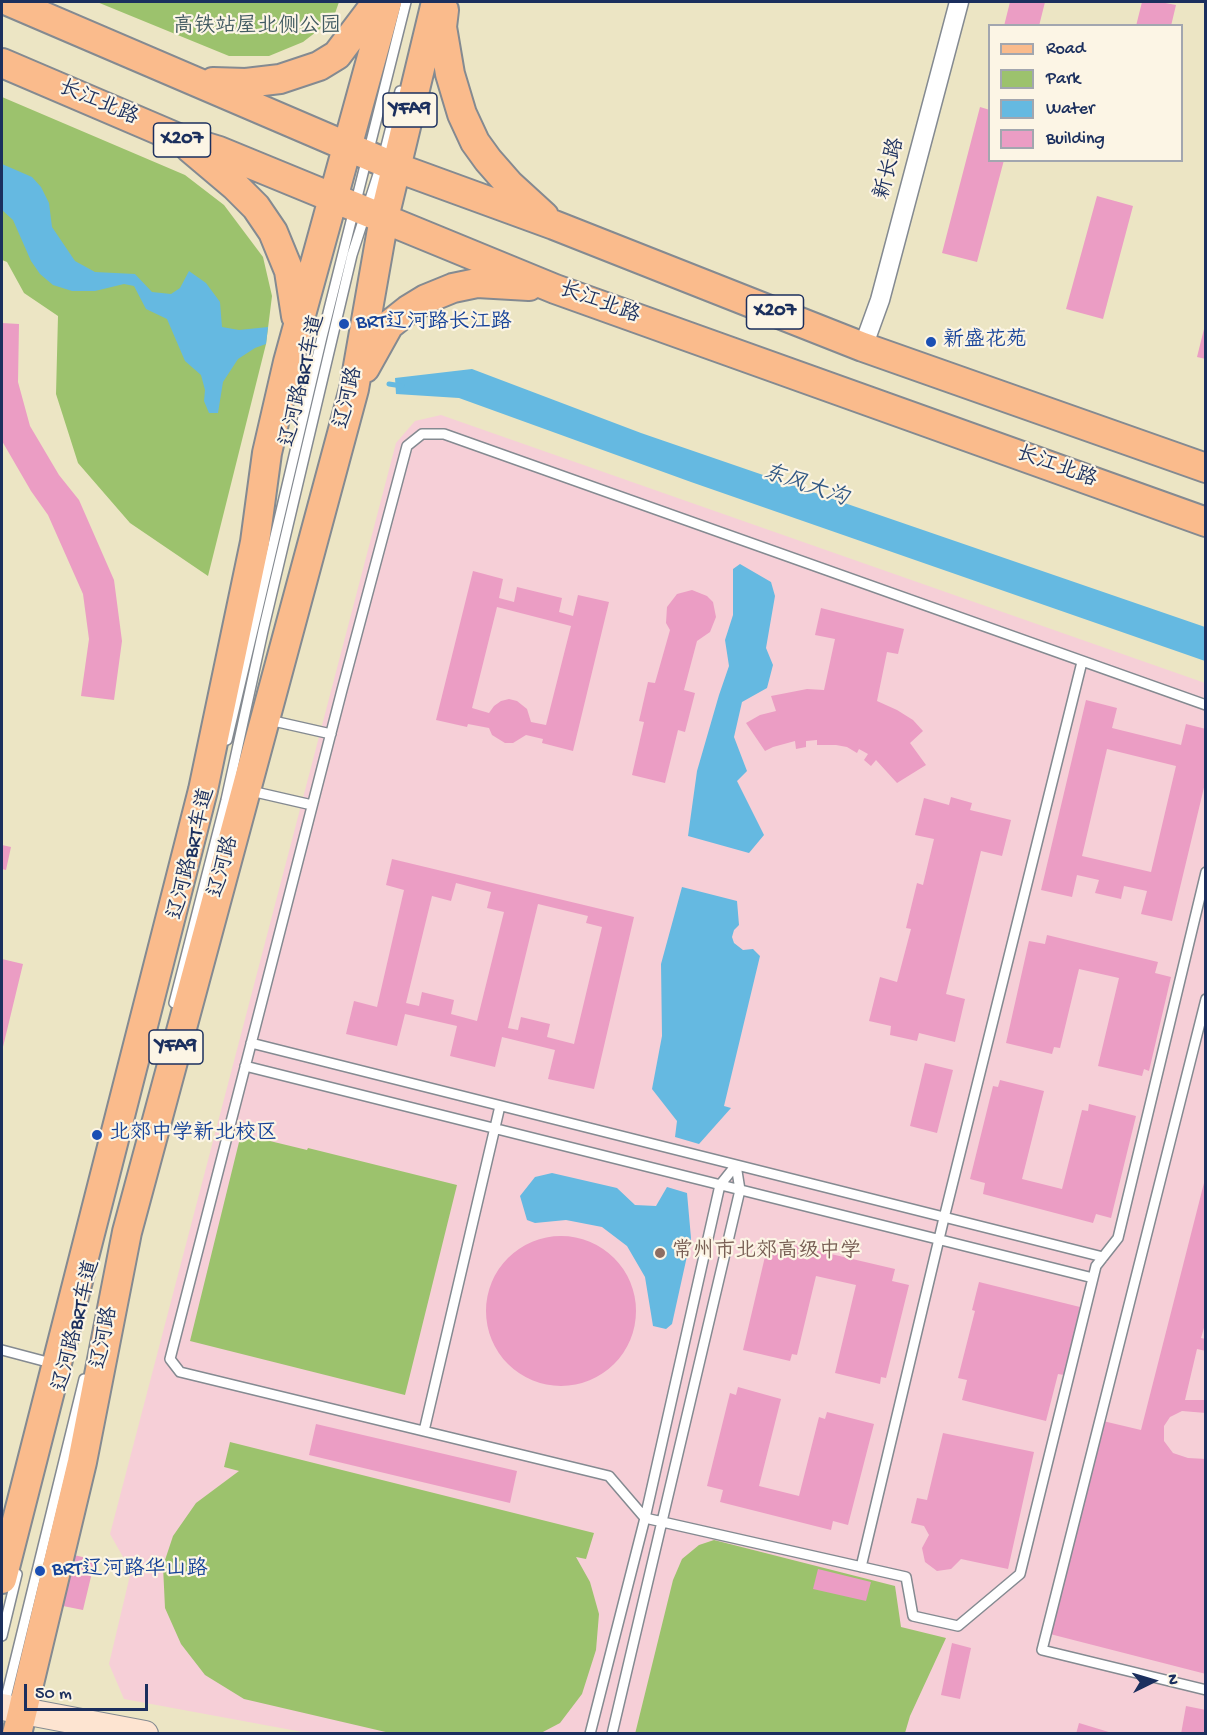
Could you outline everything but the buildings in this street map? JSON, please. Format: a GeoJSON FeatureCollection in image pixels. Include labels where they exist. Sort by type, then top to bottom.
{"type":"FeatureCollection","features":[{"type":"Feature","properties":{"kind":"main road","name":"X207"},"geometry":{"type":"LineString","coordinates":[[10,2],[373,157],[555,225],[863,347],[1206,468]]}},
{"type":"Feature","properties":{"kind":"main road"},"geometry":{"type":"LineString","coordinates":[[346,44],[358,24],[361,2]]}},
{"type":"Feature","properties":{"kind":"main road"},"geometry":{"type":"LineString","coordinates":[[197,81],[246,84],[280,79],[319,66],[337,55],[376,2]]}},
{"type":"Feature","properties":{"kind":"main road","name":"辽河路"},"geometry":{"type":"LineString","coordinates":[[9,1715],[82,1462],[127,1232],[264,718],[354,389],[366,354],[359,208],[373,157],[387,2]]}},
{"type":"Feature","properties":{"kind":"main road"},"geometry":{"type":"LineString","coordinates":[[444,8],[450,74],[459,104],[475,142],[509,184],[555,225]]}},
{"type":"Feature","properties":{"kind":"main road","name":"辽河路"},"geometry":{"type":"LineString","coordinates":[[10,1573],[57,1365],[203,790],[255,542],[267,453],[288,362],[305,332],[359,208],[373,157],[444,8]]}},
{"type":"Feature","properties":{"kind":"main road","name":"长江北路"},"geometry":{"type":"LineString","coordinates":[[2,63],[180,139],[219,151],[555,288],[1206,522]]}},
{"type":"Feature","properties":{"kind":"main road"},"geometry":{"type":"LineString","coordinates":[[180,139],[236,186],[256,207],[273,232],[289,271],[294,298],[305,332]]}},
{"type":"Feature","properties":{"kind":"main road"},"geometry":{"type":"LineString","coordinates":[[366,354],[389,325],[408,310],[426,299],[453,288],[477,283],[555,288]]}},
{"type":"Feature","properties":{"kind":"main road"},"geometry":{"type":"LineString","coordinates":[[9,1715],[145,1734]]}},
{"type":"Feature","properties":{"kind":"street","name":"新长路"},"geometry":{"type":"LineString","coordinates":[[863,347],[880,300],[959,2]]}},
{"type":"Feature","properties":{"kind":"lane"},"geometry":{"type":"LineString","coordinates":[[373,157],[406,2]]}},
{"type":"Feature","properties":{"kind":"lane"},"geometry":{"type":"LineString","coordinates":[[373,157],[402,82]]}},
{"type":"Feature","properties":{"kind":"lane","name":"辽河路BRT车道"},"geometry":{"type":"LineString","coordinates":[[225,748],[318,377],[331,342],[352,255],[359,208]]}},
{"type":"Feature","properties":{"kind":"lane","name":"辽河路BRT车道"},"geometry":{"type":"LineString","coordinates":[[172,1010],[226,800],[318,377],[305,332]]}},
{"type":"Feature","properties":{"kind":"lane"},"geometry":{"type":"LineString","coordinates":[[1206,705],[444,434],[422,434],[407,447],[170,1359],[180,1372],[609,1476],[645,1518],[906,1577],[913,1616],[958,1626],[1020,1574],[1096,1266],[1118,1238],[1206,872]]}},
{"type":"Feature","properties":{"kind":"lane"},"geometry":{"type":"LineString","coordinates":[[861,1567],[944,1218],[1082,662]]}},
{"type":"Feature","properties":{"kind":"lane"},"geometry":{"type":"LineString","coordinates":[[264,718],[331,734]]}},
{"type":"Feature","properties":{"kind":"lane"},"geometry":{"type":"LineString","coordinates":[[245,789],[312,806]]}},
{"type":"Feature","properties":{"kind":"lane"},"geometry":{"type":"LineString","coordinates":[[1206,999],[1042,1650],[1206,1690]]}},
{"type":"Feature","properties":{"kind":"lane"},"geometry":{"type":"LineString","coordinates":[[251,1043],[1103,1257]]}},
{"type":"Feature","properties":{"kind":"lane"},"geometry":{"type":"LineString","coordinates":[[245,1066],[1093,1278]]}},
{"type":"Feature","properties":{"kind":"lane"},"geometry":{"type":"LineString","coordinates":[[424,1431],[500,1106]]}},
{"type":"Feature","properties":{"kind":"lane","name":"辽河路BRT车道"},"geometry":{"type":"LineString","coordinates":[[104,1295],[142,1137]]}},
{"type":"Feature","properties":{"kind":"lane"},"geometry":{"type":"LineString","coordinates":[[590,1734],[645,1518],[720,1185],[736,1165]]}},
{"type":"Feature","properties":{"kind":"lane"},"geometry":{"type":"LineString","coordinates":[[612,1734],[740,1190],[736,1165]]}},
{"type":"Feature","properties":{"kind":"lane"},"geometry":{"type":"LineString","coordinates":[[2,1350],[57,1365]]}},
{"type":"Feature","properties":{"kind":"lane","name":"辽河路BRT车道"},"geometry":{"type":"LineString","coordinates":[[9,1715],[86,1373]]}},
{"type":"Feature","properties":{"kind":"lane"},"geometry":{"type":"LineString","coordinates":[[2,1636],[10,1573]]}},
{"type":"Feature","properties":{"kind":"shaded area","name":"常州市北郊高级中学"},"geometry":{"type":"Polygon","coordinates":[[[441,415],[1205,683],[1205,1733],[308,1733],[124,1699],[109,1664],[131,1571],[110,1534],[396,443],[415,421],[441,415]]]}},
{"type":"Feature","properties":{"kind":"green space","name":"高铁站屋北侧公园"},"geometry":{"type":"Polygon","coordinates":[[[97,2],[339,2],[333,19],[303,42],[269,56],[229,56],[97,2]]]}},
{"type":"Feature","properties":{"kind":"green space"},"geometry":{"type":"Polygon","coordinates":[[[2,97],[185,175],[224,205],[263,257],[272,296],[266,344],[208,576],[130,523],[78,463],[56,394],[58,316],[24,293],[7,262],[2,260],[2,97]]]}},
{"type":"Feature","properties":{"kind":"green space"},"geometry":{"type":"Polygon","coordinates":[[[241,1134],[457,1185],[405,1395],[190,1341],[241,1134]]]}},
{"type":"Feature","properties":{"kind":"green space"},"geometry":{"type":"Polygon","coordinates":[[[230,1442],[594,1533],[586,1559],[576,1557],[590,1582],[599,1614],[596,1650],[582,1694],[560,1723],[541,1733],[390,1733],[244,1699],[205,1675],[181,1644],[165,1608],[163,1566],[173,1536],[196,1503],[239,1471],[224,1467],[230,1442]]]}},
{"type":"Feature","properties":{"kind":"green space"},"geometry":{"type":"Polygon","coordinates":[[[714,1540],[895,1586],[901,1627],[946,1638],[910,1716],[905,1733],[635,1734],[673,1580],[682,1559],[699,1545],[714,1540]]]}},
{"type":"Feature","properties":{"kind":"water"},"geometry":{"type":"Polygon","coordinates":[[[2,164],[32,177],[41,187],[49,203],[52,227],[75,261],[95,272],[135,274],[152,292],[171,294],[180,288],[189,271],[206,283],[220,302],[222,327],[239,330],[268,327],[266,344],[238,359],[223,382],[218,413],[209,413],[204,401],[205,390],[201,375],[185,361],[167,319],[146,309],[134,286],[124,284],[95,291],[72,291],[53,285],[40,274],[31,261],[13,220],[2,210],[2,164]]]}},
{"type":"Feature","properties":{"kind":"water"},"geometry":{"type":"Polygon","coordinates":[[[472,369],[641,433],[1205,627],[1205,661],[691,482],[459,398],[396,394],[395,378],[472,369]]]}},
{"type":"Feature","properties":{"kind":"water"},"geometry":{"type":"Polygon","coordinates":[[[740,564],[771,582],[775,596],[766,648],[773,665],[767,688],[742,702],[734,737],[747,771],[737,781],[764,835],[749,853],[688,836],[697,771],[729,666],[725,640],[733,615],[733,569],[740,564]]]}},
{"type":"Feature","properties":{"kind":"water"},"geometry":{"type":"Polygon","coordinates":[[[682,887],[737,901],[739,925],[732,937],[734,943],[743,950],[753,949],[760,956],[724,1106],[731,1108],[699,1144],[675,1137],[677,1121],[652,1089],[662,1036],[661,964],[682,887]]]}},
{"type":"Feature","properties":{"kind":"water"},"geometry":{"type":"Polygon","coordinates":[[[552,1173],[617,1188],[635,1205],[656,1206],[667,1187],[687,1193],[691,1238],[672,1324],[666,1329],[653,1326],[645,1277],[627,1246],[602,1227],[566,1220],[535,1223],[527,1220],[520,1196],[535,1177],[552,1173]]]}},
{"type":"Feature","properties":{"kind":"waterway","name":"东风大沟"},"geometry":{"type":"LineString","coordinates":[[389,384],[402,386]]}},
{"type":"Feature","properties":{"kind":"place","name":"BRT辽河路长江路"},"geometry":{"type":"Point","coordinates":[344,324]}},
{"type":"Feature","properties":{"kind":"place","name":"新盛花苑"},"geometry":{"type":"Point","coordinates":[931,342]}},
{"type":"Feature","properties":{"kind":"place","name":"北郊中学新北校区"},"geometry":{"type":"Point","coordinates":[97,1135]}},
{"type":"Feature","properties":{"kind":"place","name":"常州市北郊高级中学"},"geometry":{"type":"Point","coordinates":[660,1253]}},
{"type":"Feature","properties":{"kind":"place","name":"BRT辽河路华山路"},"geometry":{"type":"Point","coordinates":[40,1571]}}]}
